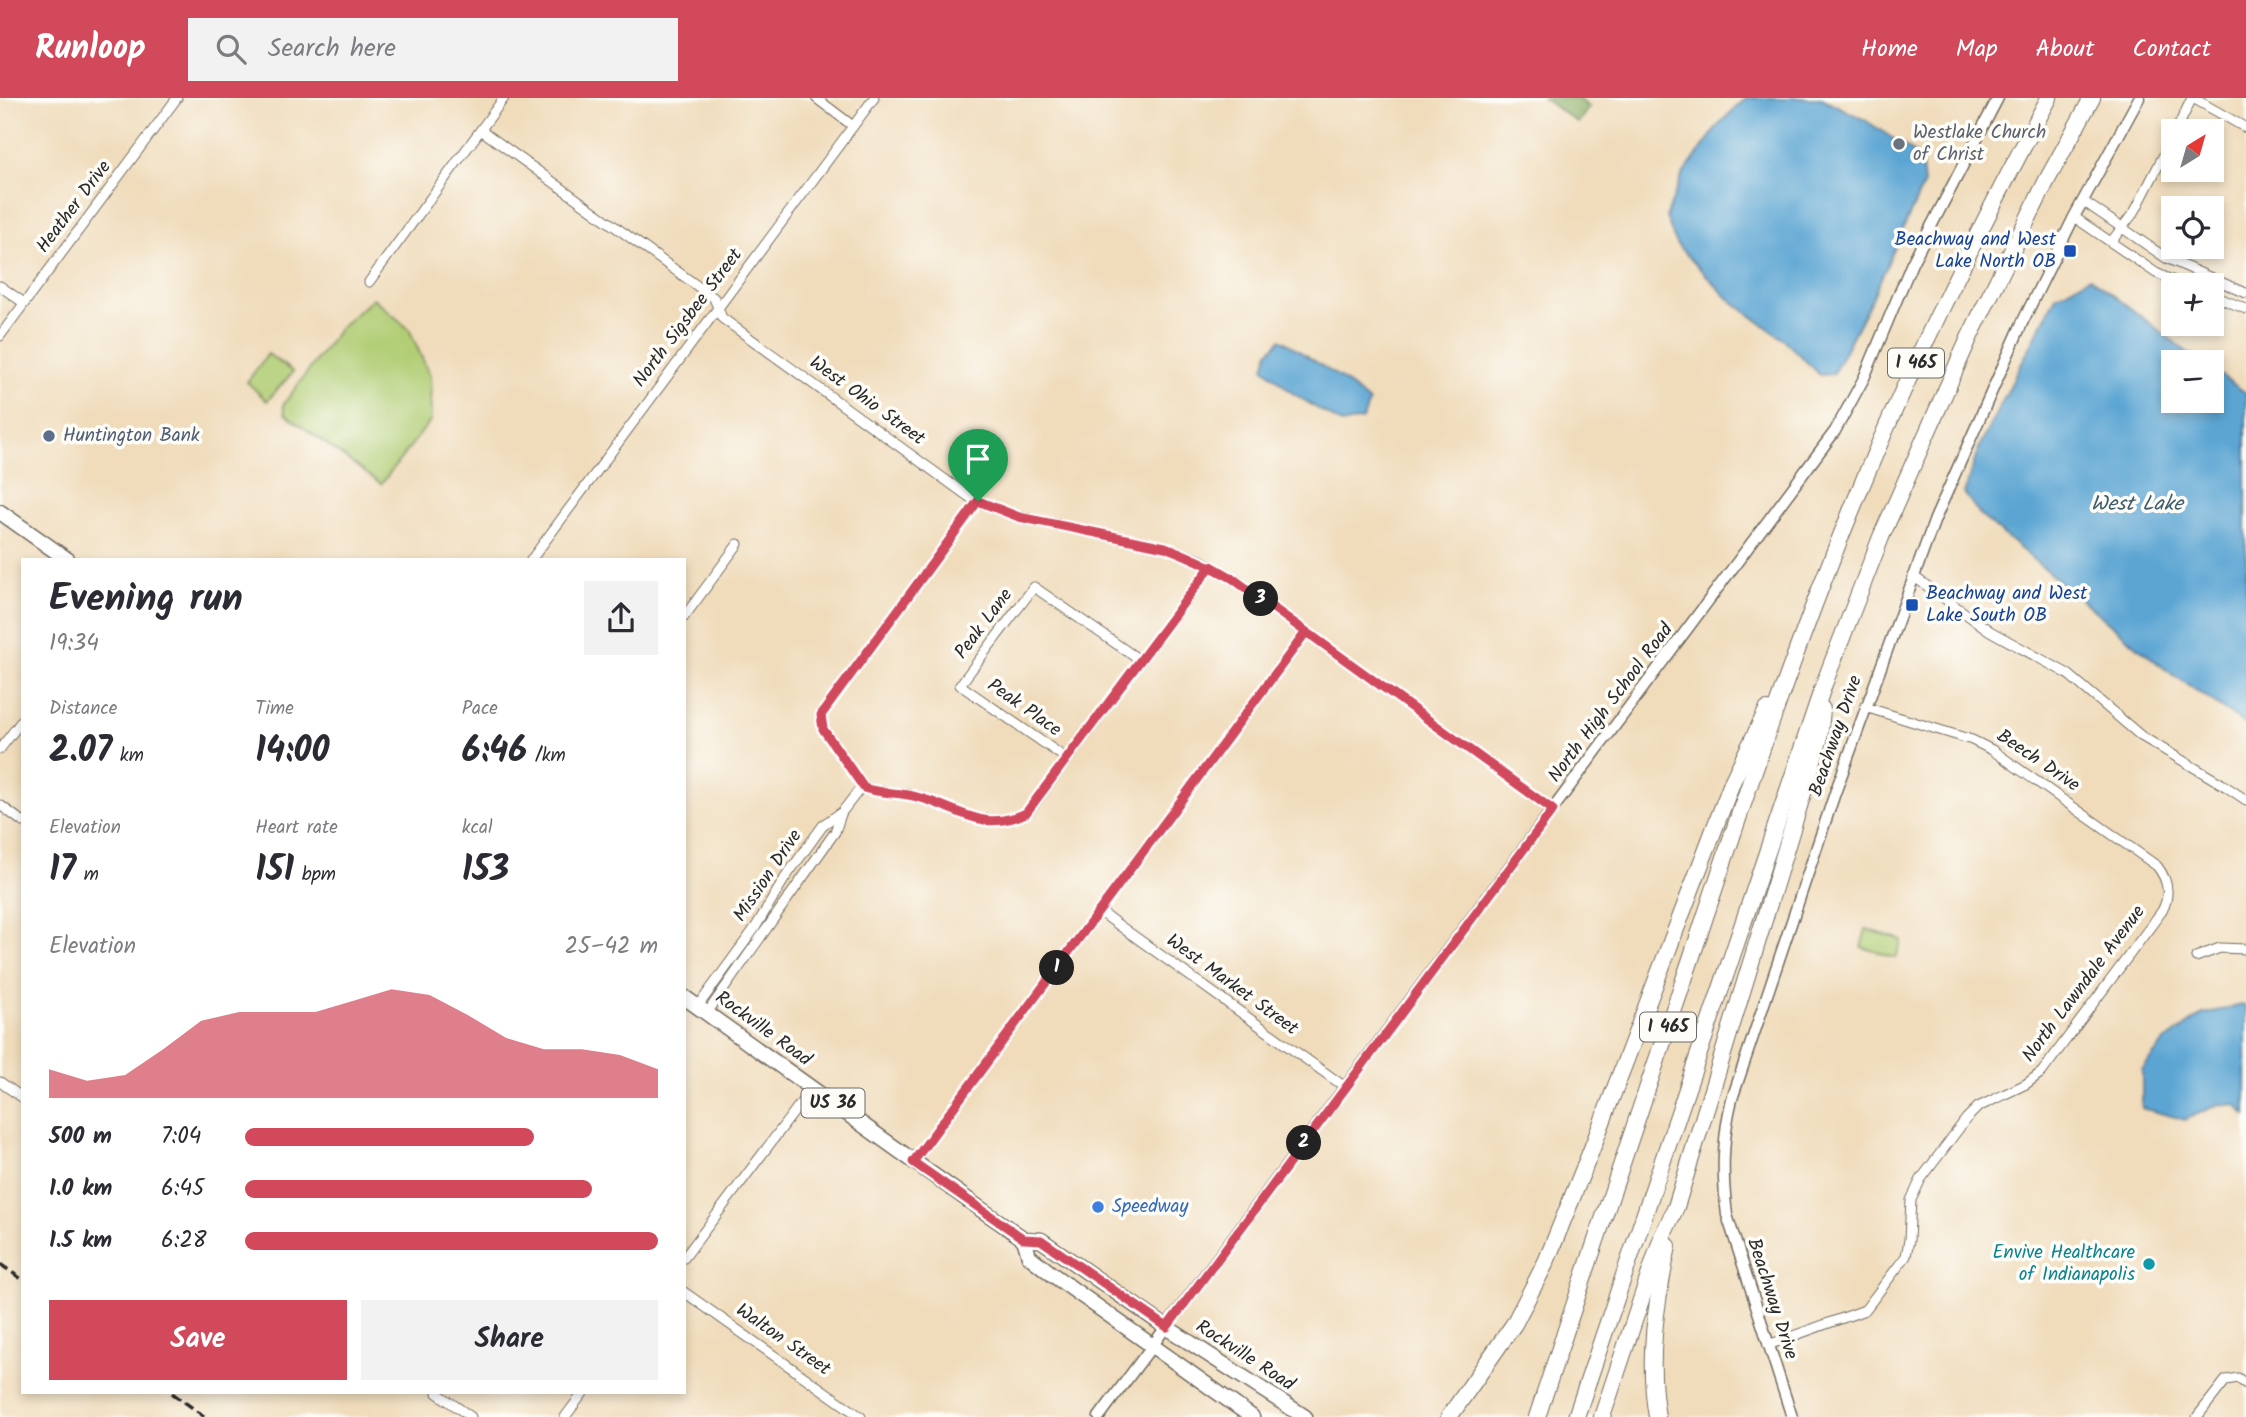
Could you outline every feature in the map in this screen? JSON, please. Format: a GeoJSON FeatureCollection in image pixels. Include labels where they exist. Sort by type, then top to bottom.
{"type":"FeatureCollection","features":[{"type":"Feature","properties":{"kind":"highway","name":"I 465"},"geometry":{"type":"LineString","coordinates":[[1537,1417],[1801,637],[1852,507],[1917,361],[1956,277],[2049,98]]}},
{"type":"Feature","properties":{"kind":"highway","name":"I 465"},"geometry":{"type":"LineString","coordinates":[[1576,1417],[1824,684],[1881,537],[1948,383],[2047,180],[2092,98]]}},
{"type":"Feature","properties":{"kind":"highway"},"geometry":{"type":"LineString","coordinates":[[1449,1417],[1514,1324],[1546,1262],[1733,780],[1801,637]]}},
{"type":"Feature","properties":{"kind":"highway"},"geometry":{"type":"LineString","coordinates":[[1657,1417],[1652,1339],[1656,1303],[1676,1207],[1819,741],[1824,684]]}},
{"type":"Feature","properties":{"kind":"highway"},"geometry":{"type":"LineString","coordinates":[[1602,1417],[1662,1237],[1676,1207]]}},
{"type":"Feature","properties":{"kind":"main road"},"geometry":{"type":"LineString","coordinates":[[0,512],[65,558]]}},
{"type":"Feature","properties":{"kind":"main road","name":"Rockville Road"},"geometry":{"type":"LineString","coordinates":[[686,998],[1024,1239],[1041,1240],[1305,1417]]}},
{"type":"Feature","properties":{"kind":"main road","name":"Rockville Road"},"geometry":{"type":"LineString","coordinates":[[1024,1239],[1029,1256],[1252,1417]]}},
{"type":"Feature","properties":{"kind":"street","name":"Heather Drive"},"geometry":{"type":"LineString","coordinates":[[0,336],[177,98]]}},
{"type":"Feature","properties":{"kind":"street"},"geometry":{"type":"LineString","coordinates":[[369,282],[503,98]]}},
{"type":"Feature","properties":{"kind":"street"},"geometry":{"type":"LineString","coordinates":[[816,98],[853,126]]}},
{"type":"Feature","properties":{"kind":"street","name":"North Sigsbee Street"},"geometry":{"type":"LineString","coordinates":[[532,558],[874,98]]}},
{"type":"Feature","properties":{"kind":"street","name":"North High School Road"},"geometry":{"type":"LineString","coordinates":[[1099,1417],[1843,418],[1864,378],[1908,272],[1998,98]]}},
{"type":"Feature","properties":{"kind":"street","name":"Beachway Drive"},"geometry":{"type":"LineString","coordinates":[[1792,1417],[1727,1215],[1722,1170],[1725,1132],[1733,1095],[1865,707],[1935,519],[2074,217],[2139,98]]}},
{"type":"Feature","properties":{"kind":"street"},"geometry":{"type":"LineString","coordinates":[[2182,119],[2192,98],[2246,128]]}},
{"type":"Feature","properties":{"kind":"street","name":"West Ohio Street"},"geometry":{"type":"LineString","coordinates":[[481,130],[714,298],[722,318],[964,493],[1019,517],[1165,547],[1211,566],[1232,578],[1553,810]]}},
{"type":"Feature","properties":{"kind":"street"},"geometry":{"type":"LineString","coordinates":[[2111,242],[2135,211],[2161,160]]}},
{"type":"Feature","properties":{"kind":"street"},"geometry":{"type":"LineString","coordinates":[[2083,201],[2172,262],[2246,293]]}},
{"type":"Feature","properties":{"kind":"street"},"geometry":{"type":"LineString","coordinates":[[2074,217],[2161,275]]}},
{"type":"Feature","properties":{"kind":"street"},"geometry":{"type":"LineString","coordinates":[[0,286],[24,303]]}},
{"type":"Feature","properties":{"kind":"street"},"geometry":{"type":"LineString","coordinates":[[2224,300],[2246,309]]}},
{"type":"Feature","properties":{"kind":"street"},"geometry":{"type":"LineString","coordinates":[[978,501],[821,715],[823,729],[862,786],[872,791],[922,798],[981,821],[1001,821],[1029,811],[1211,566]]}},
{"type":"Feature","properties":{"kind":"street"},"geometry":{"type":"LineString","coordinates":[[686,614],[738,544]]}},
{"type":"Feature","properties":{"kind":"street"},"geometry":{"type":"LineString","coordinates":[[1913,576],[1990,631],[2068,674],[2141,736],[2246,800]]}},
{"type":"Feature","properties":{"kind":"street","name":"Peak Lane"},"geometry":{"type":"LineString","coordinates":[[960,685],[1034,587],[1140,661]]}},
{"type":"Feature","properties":{"kind":"street"},"geometry":{"type":"LineString","coordinates":[[913,1162],[1306,632]]}},
{"type":"Feature","properties":{"kind":"street","name":"Peak Place"},"geometry":{"type":"LineString","coordinates":[[960,685],[1068,760]]}},
{"type":"Feature","properties":{"kind":"street","name":"Beech Drive"},"geometry":{"type":"LineString","coordinates":[[1865,707],[1972,740],[1992,750],[2152,862],[2164,874],[2167,884]]}},
{"type":"Feature","properties":{"kind":"street"},"geometry":{"type":"LineString","coordinates":[[0,749],[21,722]]}},
{"type":"Feature","properties":{"kind":"street","name":"Mission Drive"},"geometry":{"type":"LineString","coordinates":[[702,1009],[785,878],[824,824],[842,812],[862,786]]}},
{"type":"Feature","properties":{"kind":"street"},"geometry":{"type":"LineString","coordinates":[[0,805],[21,821]]}},
{"type":"Feature","properties":{"kind":"street","name":"North Lawndale Avenue"},"geometry":{"type":"LineString","coordinates":[[1768,1345],[1865,1310],[1906,1256],[1911,1200],[1921,1179],[1978,1107],[2026,1084],[2042,1072],[2162,911],[2167,900],[2167,884]]}},
{"type":"Feature","properties":{"kind":"street","name":"West Market Street"},"geometry":{"type":"LineString","coordinates":[[1099,911],[1345,1087]]}},
{"type":"Feature","properties":{"kind":"street"},"geometry":{"type":"LineString","coordinates":[[2196,957],[2220,948],[2246,949]]}},
{"type":"Feature","properties":{"kind":"street"},"geometry":{"type":"LineString","coordinates":[[0,1082],[21,1097]]}},
{"type":"Feature","properties":{"kind":"street"},"geometry":{"type":"LineString","coordinates":[[686,1255],[812,1088]]}},
{"type":"Feature","properties":{"kind":"street","name":"Walton Street"},"geometry":{"type":"LineString","coordinates":[[686,1293],[861,1417]]}},
{"type":"Feature","properties":{"kind":"street"},"geometry":{"type":"LineString","coordinates":[[2197,1417],[2227,1379],[2238,1378],[2246,1384]]}},
{"type":"Feature","properties":{"kind":"street"},"geometry":{"type":"LineString","coordinates":[[439,1394],[471,1417]]}},
{"type":"Feature","properties":{"kind":"street"},"geometry":{"type":"LineString","coordinates":[[565,1417],[582,1394]]}},
{"type":"Feature","properties":{"kind":"green space"},"geometry":{"type":"Polygon","coordinates":[[[1543,98],[1577,98],[1589,107],[1578,123],[1543,98]]]}},
{"type":"Feature","properties":{"kind":"green space"},"geometry":{"type":"Polygon","coordinates":[[[373,298],[409,329],[430,376],[431,420],[381,484],[285,414],[283,405],[340,328],[373,298]]]}},
{"type":"Feature","properties":{"kind":"green space"},"geometry":{"type":"Polygon","coordinates":[[[268,354],[293,372],[267,401],[247,382],[268,354]]]}},
{"type":"Feature","properties":{"kind":"green space"},"geometry":{"type":"Polygon","coordinates":[[[1866,929],[1902,940],[1896,958],[1861,947],[1866,929]]]}},
{"type":"Feature","properties":{"kind":"water"},"geometry":{"type":"Polygon","coordinates":[[[1746,98],[1822,98],[1865,120],[1921,157],[1924,183],[1872,298],[1833,374],[1820,375],[1784,340],[1728,298],[1676,244],[1666,217],[1682,176],[1721,122],[1746,98]]]}},
{"type":"Feature","properties":{"kind":"water","name":"West Lake"},"geometry":{"type":"Polygon","coordinates":[[[2090,277],[2161,332],[2161,336],[2166,336],[2184,350],[2161,350],[2161,413],[2224,413],[2224,377],[2246,393],[2246,725],[2161,666],[1981,516],[1964,493],[1980,445],[2056,296],[2090,277]]]}},
{"type":"Feature","properties":{"kind":"water"},"geometry":{"type":"Polygon","coordinates":[[[1281,339],[1339,377],[1369,402],[1363,419],[1342,424],[1291,392],[1264,368],[1268,353],[1281,339]]]}},
{"type":"Feature","properties":{"kind":"water"},"geometry":{"type":"Polygon","coordinates":[[[2246,1006],[2246,1115],[2236,1105],[2219,1104],[2185,1120],[2142,1108],[2142,1070],[2164,1042],[2203,1014],[2246,1006]]]}},
{"type":"Feature","properties":{"kind":"railway"},"geometry":{"type":"LineString","coordinates":[[0,1264],[21,1279]]}},
{"type":"Feature","properties":{"kind":"railway"},"geometry":{"type":"LineString","coordinates":[[173,1394],[205,1417]]}},
{"type":"Feature","properties":{"kind":"place","name":"Westlake Church of Christ"},"geometry":{"type":"Point","coordinates":[1899,144]}},
{"type":"Feature","properties":{"kind":"place","name":"Beachway and West Lake North OB"},"geometry":{"type":"Point","coordinates":[2070,251]}},
{"type":"Feature","properties":{"kind":"place","name":"Huntington Bank"},"geometry":{"type":"Point","coordinates":[49,436]}},
{"type":"Feature","properties":{"kind":"place","name":"Beachway and West Lake South OB"},"geometry":{"type":"Point","coordinates":[1912,605]}},
{"type":"Feature","properties":{"kind":"place","name":"Speedway"},"geometry":{"type":"Point","coordinates":[1098,1207]}},
{"type":"Feature","properties":{"kind":"place","name":"Envive Healthcare of Indianapolis"},"geometry":{"type":"Point","coordinates":[2149,1264]}},
{"type":"Feature","properties":{"kind":"route"},"geometry":{"type":"LineString","coordinates":[[978,501],[821,715],[823,729],[864,788],[922,798],[981,821],[996,822],[1026,813],[1211,566],[1232,578],[1553,810],[1167,1327],[1041,1240],[1024,1239],[913,1162],[1306,632],[1232,578],[1223,572],[1206,563],[1188,555],[1165,547],[1019,517],[990,508],[978,501]]}}]}
